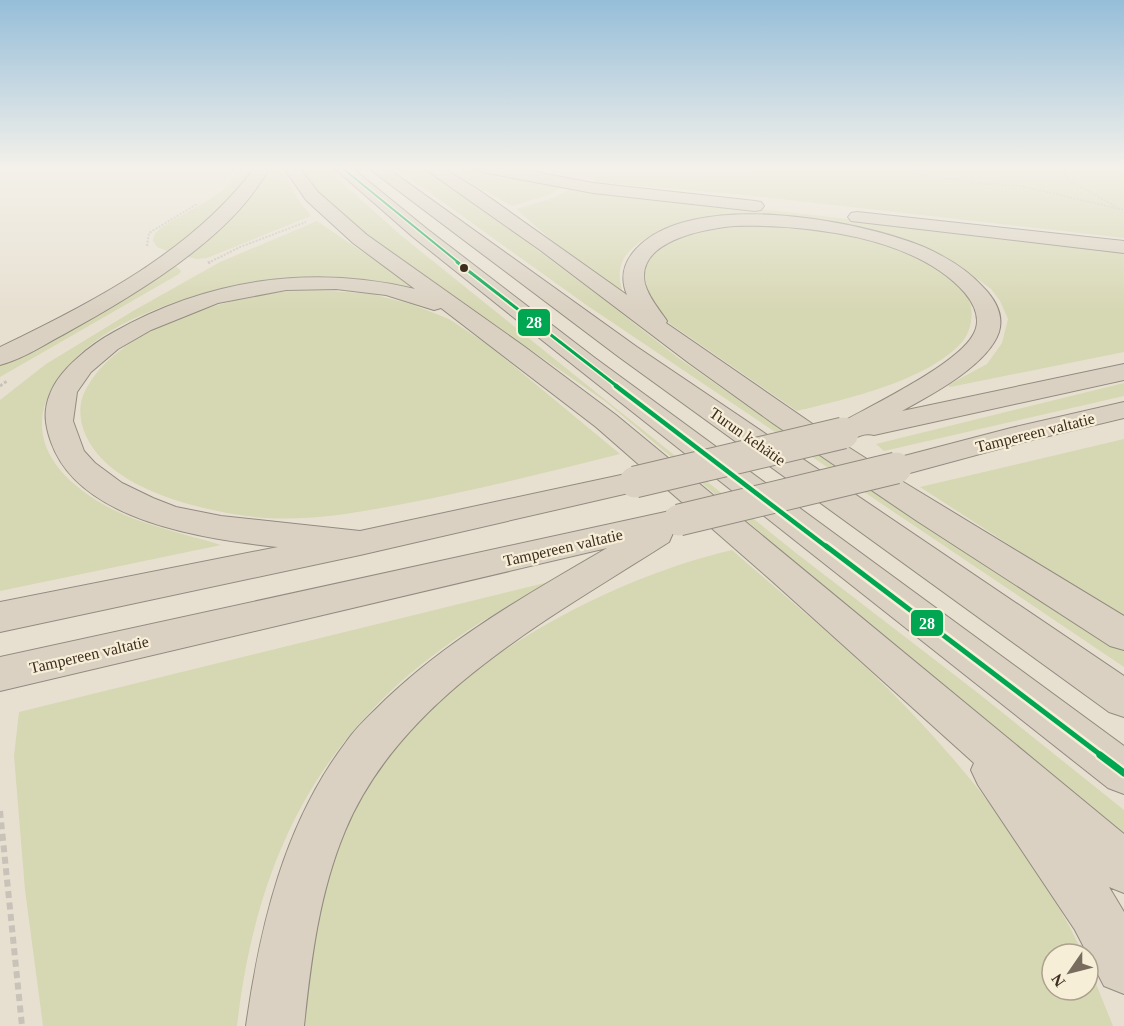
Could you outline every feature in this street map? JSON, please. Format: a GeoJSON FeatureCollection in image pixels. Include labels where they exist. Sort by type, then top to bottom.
{"type":"FeatureCollection","features":[{"type":"Feature","properties":{"kind":"highway"},"geometry":{"type":"LineString","coordinates":[[0,357],[86,310],[171,257],[222,215]]}},
{"type":"Feature","properties":{"kind":"highway"},"geometry":{"type":"LineString","coordinates":[[332,215],[360,239],[516,352],[606,421],[1076,823],[1124,868]]}},
{"type":"Feature","properties":{"kind":"highway"},"geometry":{"type":"LineString","coordinates":[[398,215],[586,363],[1124,773]]}},
{"type":"Feature","properties":{"kind":"highway","name":"Turun kehätie"},"geometry":{"type":"LineString","coordinates":[[440,215],[628,352],[1124,699]]}},
{"type":"Feature","properties":{"kind":"highway"},"geometry":{"type":"LineString","coordinates":[[503,215],[735,385],[907,500],[1124,636]]}},
{"type":"Feature","properties":{"kind":"highway"},"geometry":{"type":"LineString","coordinates":[[835,215],[1124,247]]}},
{"type":"Feature","properties":{"kind":"highway"},"geometry":{"type":"LineString","coordinates":[[661,330],[634,283],[635,265],[645,250],[658,241],[677,232],[709,224],[778,221],[853,232],[912,251],[959,275],[978,292],[987,309],[987,334],[981,344],[940,376],[843,433]]}},
{"type":"Feature","properties":{"kind":"highway"},"geometry":{"type":"LineString","coordinates":[[360,543],[212,526],[172,516],[129,500],[92,478],[67,447],[58,421],[64,395],[86,364],[127,332],[180,307],[249,289],[309,283],[362,285],[409,294],[463,315]]}},
{"type":"Feature","properties":{"kind":"highway"},"geometry":{"type":"LineString","coordinates":[[0,617],[360,543],[843,433],[1124,372]]}},
{"type":"Feature","properties":{"kind":"highway","name":"Tampereen valtatie"},"geometry":{"type":"LineString","coordinates":[[0,674],[679,520],[1124,410]]}},
{"type":"Feature","properties":{"kind":"highway"},"geometry":{"type":"LineString","coordinates":[[1021,434],[1124,428]]}},
{"type":"Feature","properties":{"kind":"highway"},"geometry":{"type":"LineString","coordinates":[[275,1026],[286,948],[304,870],[333,806],[363,754],[403,710],[467,656],[523,617],[679,520]]}},
{"type":"Feature","properties":{"kind":"highway"},"geometry":{"type":"LineString","coordinates":[[961,726],[1094,910],[1124,966]]}},
{"type":"Feature","properties":{"kind":"path"},"geometry":{"type":"LineString","coordinates":[[154,250],[147,246],[146,241],[149,234],[180,215]]}},
{"type":"Feature","properties":{"kind":"path"},"geometry":{"type":"LineString","coordinates":[[199,268],[240,247],[307,222]]}},
{"type":"Feature","properties":{"kind":"path"},"geometry":{"type":"LineString","coordinates":[[0,811],[22,1026]]}},
{"type":"Feature","properties":{"kind":"green space"},"geometry":{"type":"Polygon","coordinates":[[[183,215],[214,215],[167,251],[157,247],[153,241],[157,231],[183,215]]]}},
{"type":"Feature","properties":{"kind":"green space"},"geometry":{"type":"Polygon","coordinates":[[[232,215],[311,216],[207,258],[197,259],[184,256],[232,215]]]}},
{"type":"Feature","properties":{"kind":"green space"},"geometry":{"type":"Polygon","coordinates":[[[344,215],[378,215],[796,553],[978,693],[1124,810],[1124,849],[962,703],[606,402],[378,244],[344,215]]]}},
{"type":"Feature","properties":{"kind":"green space"},"geometry":{"type":"Polygon","coordinates":[[[461,215],[490,215],[677,357],[760,415],[894,506],[1124,651],[1124,667],[585,304],[461,215]]]}},
{"type":"Feature","properties":{"kind":"green space"},"geometry":{"type":"Polygon","coordinates":[[[523,215],[811,215],[1124,250],[1124,352],[950,387],[948,385],[987,364],[1002,343],[1008,319],[1000,301],[991,289],[948,260],[830,223],[672,227],[637,244],[623,261],[620,284],[625,298],[574,260],[523,215]]]}},
{"type":"Feature","properties":{"kind":"green space"},"geometry":{"type":"Polygon","coordinates":[[[920,215],[1124,215],[1124,238],[920,215]]]}},
{"type":"Feature","properties":{"kind":"green space"},"geometry":{"type":"Polygon","coordinates":[[[317,221],[420,291],[371,280],[320,277],[268,281],[188,298],[139,316],[97,340],[62,373],[50,392],[43,411],[42,430],[47,450],[59,469],[79,488],[111,509],[129,517],[221,545],[0,591],[0,400],[46,364],[133,311],[220,262],[317,221]]]}},
{"type":"Feature","properties":{"kind":"green space"},"geometry":{"type":"Polygon","coordinates":[[[765,225],[853,237],[895,249],[936,268],[958,284],[969,301],[972,311],[971,320],[963,341],[948,355],[908,378],[839,401],[797,411],[669,323],[650,295],[645,273],[652,256],[668,244],[689,235],[740,226],[765,225]]]}},
{"type":"Feature","properties":{"kind":"green space"},"geometry":{"type":"Polygon","coordinates":[[[173,263],[181,271],[179,274],[0,377],[0,362],[173,263]]]}},
{"type":"Feature","properties":{"kind":"green space"},"geometry":{"type":"Polygon","coordinates":[[[307,289],[372,294],[411,304],[449,319],[487,344],[620,454],[485,487],[403,504],[305,518],[266,518],[201,507],[153,492],[111,467],[95,450],[84,431],[80,407],[89,384],[106,362],[157,328],[187,315],[250,297],[307,289]]]}},
{"type":"Feature","properties":{"kind":"green space"},"geometry":{"type":"Polygon","coordinates":[[[1124,383],[1124,396],[884,451],[876,444],[1124,383]]]}},
{"type":"Feature","properties":{"kind":"green space"},"geometry":{"type":"Polygon","coordinates":[[[1124,439],[1124,619],[920,487],[1124,439]]]}},
{"type":"Feature","properties":{"kind":"green space"},"geometry":{"type":"Polygon","coordinates":[[[732,550],[842,646],[905,706],[957,763],[1005,823],[1047,887],[1077,942],[1040,942],[1040,1002],[1100,1002],[1100,994],[1113,1026],[299,1026],[318,919],[332,866],[351,815],[379,767],[417,722],[462,681],[513,645],[567,613],[623,586],[679,565],[732,550]]]}},
{"type":"Feature","properties":{"kind":"green space"},"geometry":{"type":"Polygon","coordinates":[[[557,580],[488,618],[427,660],[376,706],[332,757],[297,814],[270,878],[250,948],[237,1026],[43,1026],[25,890],[14,756],[19,712],[557,580]]]}},
{"type":"Feature","properties":{"kind":"transit line","name":"28"},"geometry":{"type":"LineString","coordinates":[[398,215],[586,363],[1124,773]]}}]}
